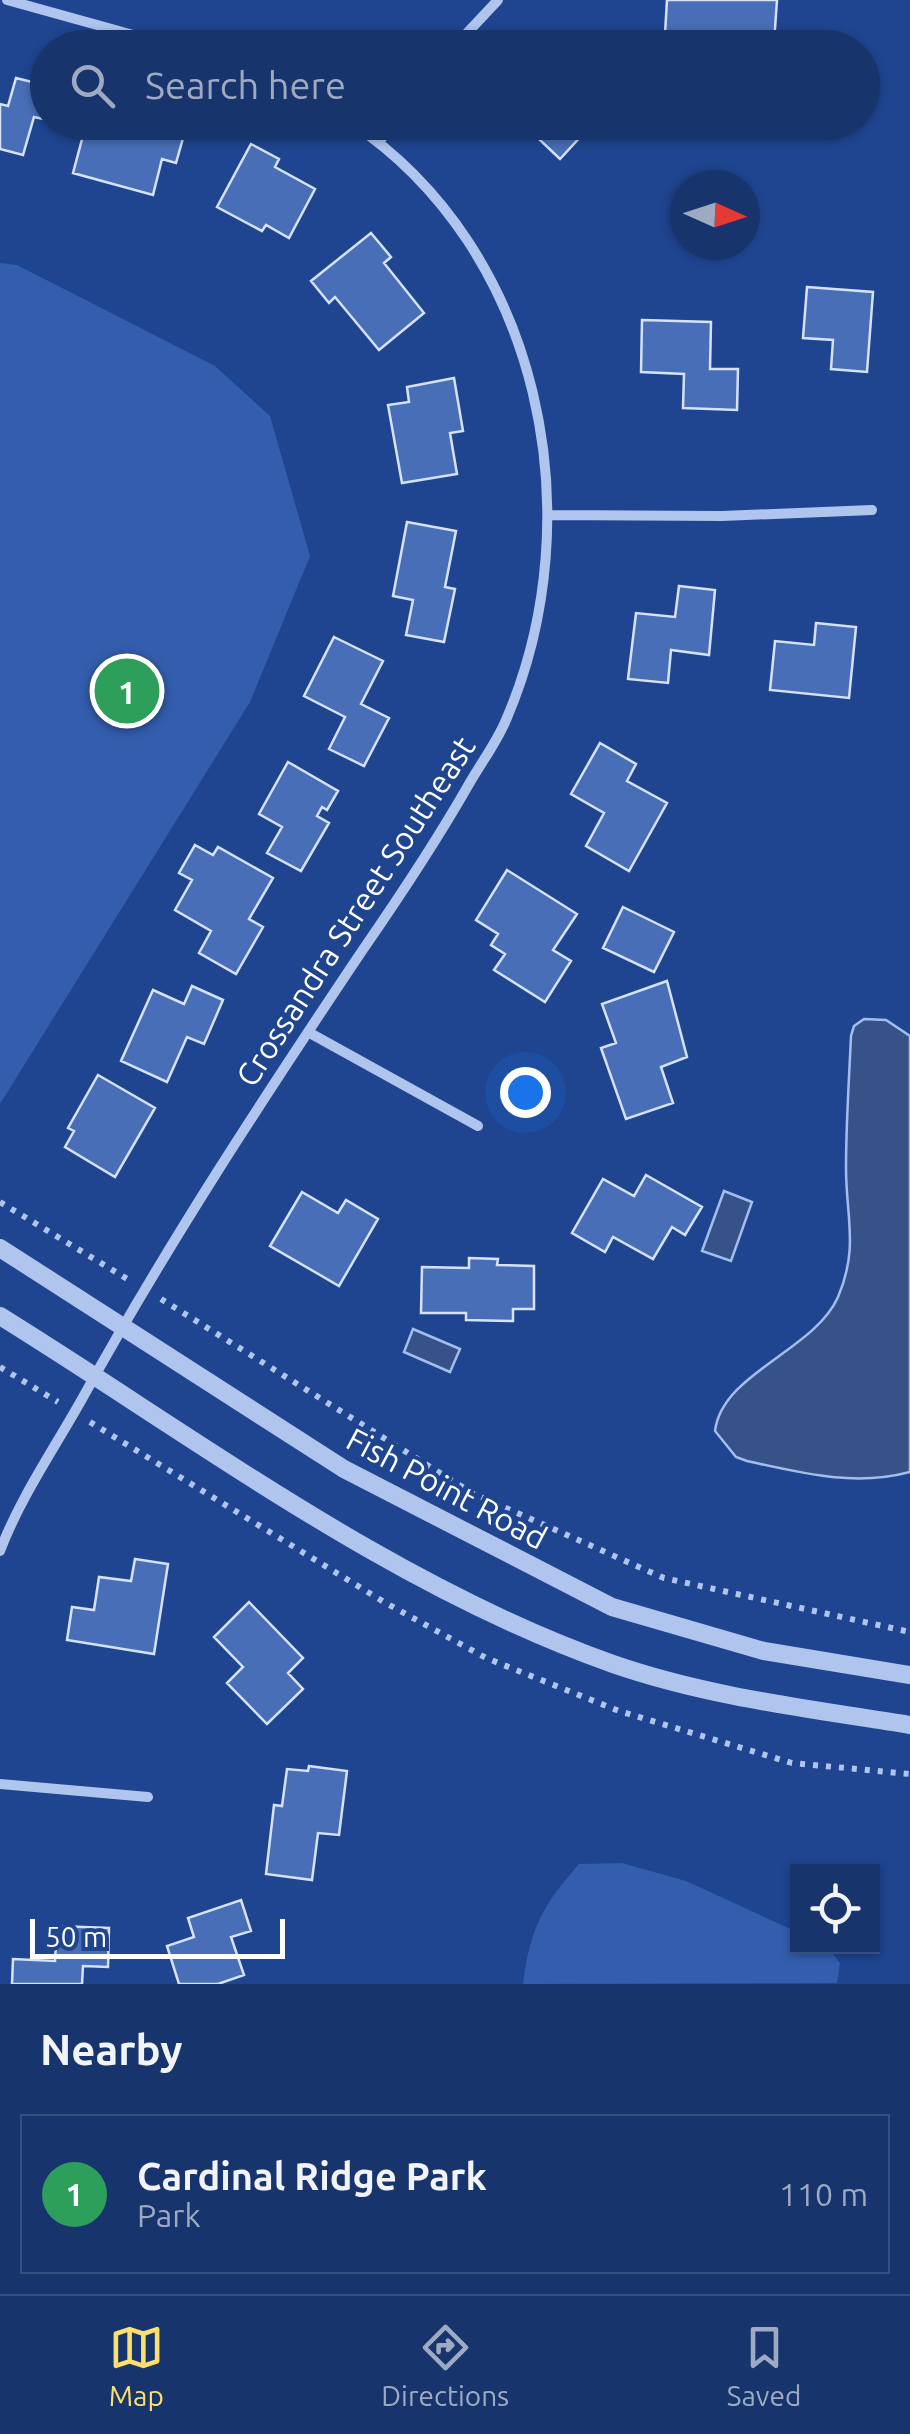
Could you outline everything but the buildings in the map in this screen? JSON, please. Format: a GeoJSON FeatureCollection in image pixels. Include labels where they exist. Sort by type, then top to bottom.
{"type":"FeatureCollection","features":[{"type":"Feature","properties":{"kind":"street"},"geometry":{"type":"LineString","coordinates":[[8,0],[116,30]]}},
{"type":"Feature","properties":{"kind":"street"},"geometry":{"type":"LineString","coordinates":[[470,30],[498,0]]}},
{"type":"Feature","properties":{"kind":"street","name":"Crossandra Street Southeast"},"geometry":{"type":"LineString","coordinates":[[0,1552],[122,1323],[308,1032],[431,850],[506,721],[540,613],[551,514],[534,386],[504,304],[448,215],[376,140]]}},
{"type":"Feature","properties":{"kind":"street"},"geometry":{"type":"LineString","coordinates":[[551,514],[722,516],[872,510]]}},
{"type":"Feature","properties":{"kind":"street"},"geometry":{"type":"LineString","coordinates":[[308,1032],[478,1126]]}},
{"type":"Feature","properties":{"kind":"street","name":"Fish Point Road"},"geometry":{"type":"LineString","coordinates":[[0,1248],[344,1469],[612,1606],[764,1650],[910,1674]]}},
{"type":"Feature","properties":{"kind":"street"},"geometry":{"type":"LineString","coordinates":[[0,1316],[334,1526],[503,1621],[636,1670],[751,1699],[910,1725]]}},
{"type":"Feature","properties":{"kind":"street"},"geometry":{"type":"LineString","coordinates":[[0,1784],[148,1798]]}},
{"type":"Feature","properties":{"kind":"path"},"geometry":{"type":"LineString","coordinates":[[0,1202],[472,1493],[664,1578],[910,1632]]}},
{"type":"Feature","properties":{"kind":"shaded area"},"geometry":{"type":"Polygon","coordinates":[[[0,263],[17,265],[215,366],[270,416],[310,556],[250,702],[0,1104],[0,263]]]}},
{"type":"Feature","properties":{"kind":"shaded area"},"geometry":{"type":"Polygon","coordinates":[[[864,1019],[886,1020],[910,1036],[910,1472],[848,1478],[747,1461],[736,1457],[715,1431],[721,1411],[734,1393],[810,1333],[838,1297],[850,1248],[846,1168],[851,1036],[854,1026],[864,1019]]]}},
{"type":"Feature","properties":{"kind":"shaded area"},"geometry":{"type":"Polygon","coordinates":[[[724,1191],[752,1202],[731,1261],[702,1251],[724,1191]]]}},
{"type":"Feature","properties":{"kind":"shaded area"},"geometry":{"type":"Polygon","coordinates":[[[413,1329],[460,1349],[450,1372],[404,1352],[413,1329]]]}},
{"type":"Feature","properties":{"kind":"shaded area"},"geometry":{"type":"Polygon","coordinates":[[[622,1863],[686,1881],[790,1929],[790,1954],[833,1954],[840,1963],[837,1983],[523,1984],[540,1919],[579,1864],[622,1863]]]}},
{"type":"Feature","properties":{"kind":"place","name":"Cardinal Ridge Park"},"geometry":{"type":"Point","coordinates":[127,691]}}]}
